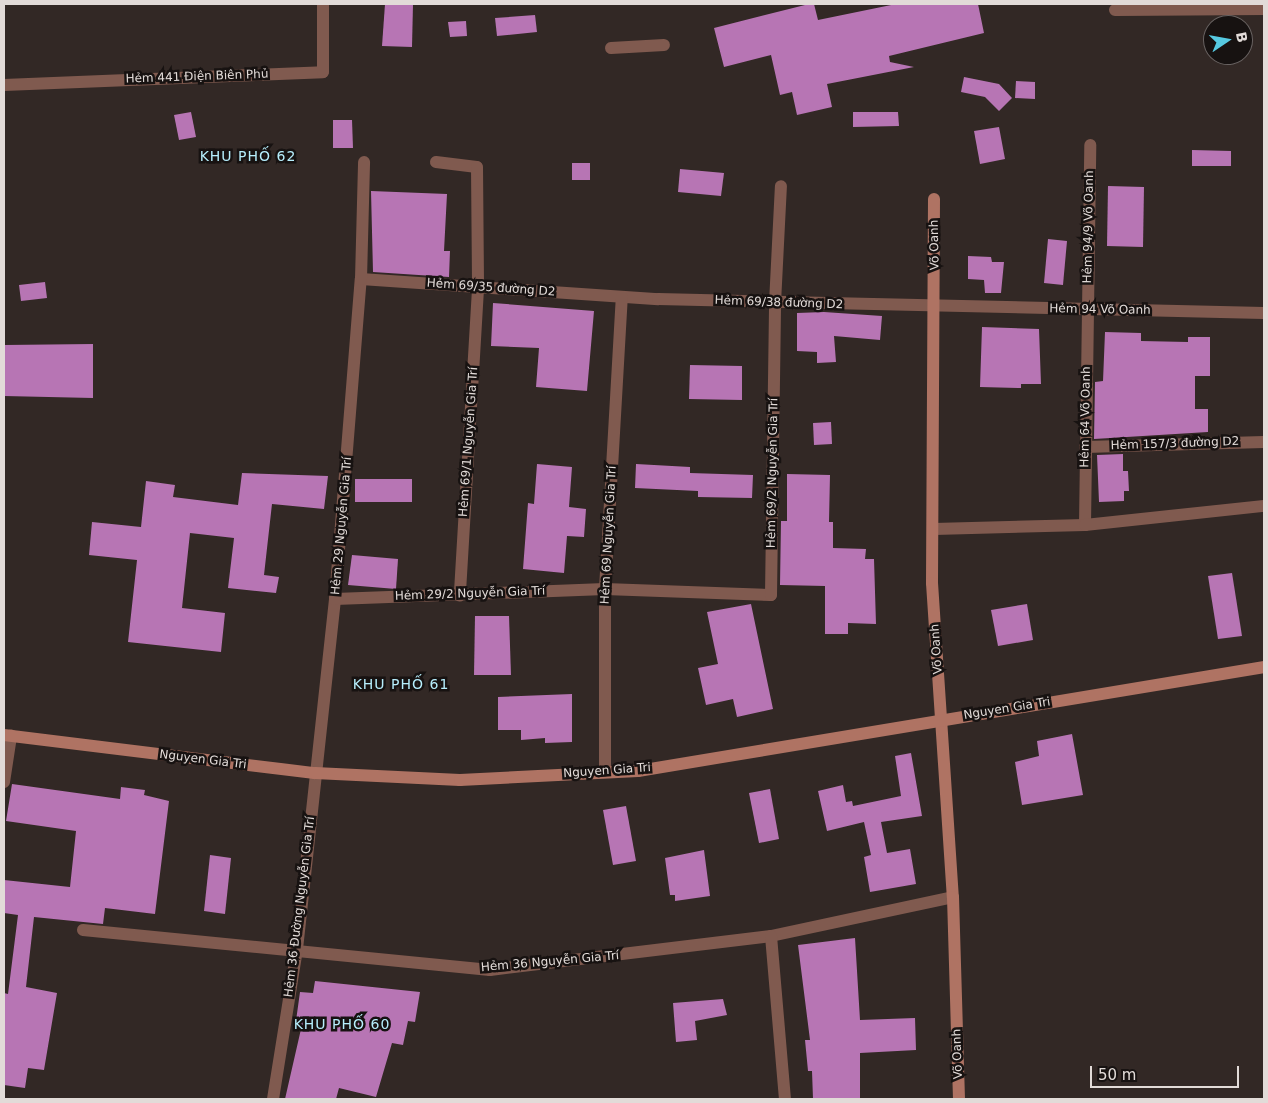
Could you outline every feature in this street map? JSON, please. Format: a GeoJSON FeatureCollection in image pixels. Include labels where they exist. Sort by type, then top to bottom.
{"type":"FeatureCollection","features":[{"type":"Feature","properties":{"kind":"street","name":"Hẻm 441 Điện Biên Phủ"},"geometry":{"type":"LineString","coordinates":[[4,85],[323,72],[323,4]]}},
{"type":"Feature","properties":{"kind":"street"},"geometry":{"type":"LineString","coordinates":[[1115,10],[1264,9]]}},
{"type":"Feature","properties":{"kind":"street"},"geometry":{"type":"LineString","coordinates":[[610,48],[664,45]]}},
{"type":"Feature","properties":{"kind":"street","name":"Hẻm 94/9 Võ Oanh"},"geometry":{"type":"LineString","coordinates":[[1087,309],[1090,145]]}},
{"type":"Feature","properties":{"kind":"street","name":"Hẻm 29 Nguyễn Gia Trí"},"geometry":{"type":"LineString","coordinates":[[315,773],[335,599],[361,279],[364,162]]}},
{"type":"Feature","properties":{"kind":"street","name":"Hẻm 69/1 Nguyễn Gia Trí"},"geometry":{"type":"LineString","coordinates":[[436,162],[477,167],[478,289],[460,595]]}},
{"type":"Feature","properties":{"kind":"street","name":"Hẻm 69/2 Nguyễn Gia Trí"},"geometry":{"type":"LineString","coordinates":[[605,590],[771,595],[775,303],[781,186]]}},
{"type":"Feature","properties":{"kind":"street","name":"Võ Oanh"},"geometry":{"type":"LineString","coordinates":[[934,199],[934,529],[932,583],[954,897],[959,1099]]}},
{"type":"Feature","properties":{"kind":"street","name":"Hẻm 69/35 đường D2"},"geometry":{"type":"LineString","coordinates":[[361,279],[478,289],[622,297]]}},
{"type":"Feature","properties":{"kind":"street","name":"Hẻm 69/38 đường D2"},"geometry":{"type":"LineString","coordinates":[[622,297],[935,308]]}},
{"type":"Feature","properties":{"kind":"street","name":"Hẻm 69 Nguyễn Gia Trí"},"geometry":{"type":"LineString","coordinates":[[605,772],[605,590],[622,297]]}},
{"type":"Feature","properties":{"kind":"street","name":"Hẻm 94 Võ Oanh"},"geometry":{"type":"LineString","coordinates":[[935,308],[1264,313]]}},
{"type":"Feature","properties":{"kind":"street","name":"Hẻm 64 Võ Oanh"},"geometry":{"type":"LineString","coordinates":[[1085,525],[1087,309]]}},
{"type":"Feature","properties":{"kind":"street","name":"Hẻm 157/3 đường D2"},"geometry":{"type":"LineString","coordinates":[[1085,447],[1264,442]]}},
{"type":"Feature","properties":{"kind":"street"},"geometry":{"type":"LineString","coordinates":[[934,529],[1085,525],[1264,506]]}},
{"type":"Feature","properties":{"kind":"street","name":"Hẻm 29/2 Nguyễn Gia Trí"},"geometry":{"type":"LineString","coordinates":[[335,599],[605,590]]}},
{"type":"Feature","properties":{"kind":"street","name":"Nguyen Gia Tri"},"geometry":{"type":"LineString","coordinates":[[7,735],[315,773],[460,780],[638,771],[941,719],[1264,667]]}},
{"type":"Feature","properties":{"kind":"street"},"geometry":{"type":"LineString","coordinates":[[4,782],[7,735]]}},
{"type":"Feature","properties":{"kind":"street","name":"Hẻm 36 Đường Nguyễn Gia Trí"},"geometry":{"type":"LineString","coordinates":[[273,1099],[297,949],[315,773]]}},
{"type":"Feature","properties":{"kind":"street","name":"Hẻm 36 Nguyễn Gia Trí"},"geometry":{"type":"LineString","coordinates":[[83,930],[297,949],[490,970],[771,936],[954,897]]}},
{"type":"Feature","properties":{"kind":"street"},"geometry":{"type":"LineString","coordinates":[[771,936],[785,1099]]}},
{"type":"Feature","properties":{"kind":"building"},"geometry":{"type":"Polygon","coordinates":[[[385,4],[413,4],[412,47],[382,46],[385,4]]]}},
{"type":"Feature","properties":{"kind":"building"},"geometry":{"type":"Polygon","coordinates":[[[814,4],[818,20],[896,4],[978,4],[984,33],[889,56],[890,62],[914,67],[827,84],[832,107],[797,115],[792,92],[780,95],[771,55],[724,67],[714,28],[814,4]]]}},
{"type":"Feature","properties":{"kind":"building"},"geometry":{"type":"Polygon","coordinates":[[[535,15],[537,32],[497,36],[495,18],[535,15]]]}},
{"type":"Feature","properties":{"kind":"building"},"geometry":{"type":"Polygon","coordinates":[[[466,21],[467,36],[450,37],[448,22],[466,21]]]}},
{"type":"Feature","properties":{"kind":"building"},"geometry":{"type":"Polygon","coordinates":[[[964,77],[999,84],[1012,98],[999,111],[985,97],[961,92],[964,77]]]}},
{"type":"Feature","properties":{"kind":"building"},"geometry":{"type":"Polygon","coordinates":[[[1016,81],[1035,82],[1035,99],[1015,98],[1016,81]]]}},
{"type":"Feature","properties":{"kind":"building"},"geometry":{"type":"Polygon","coordinates":[[[191,112],[196,137],[179,140],[174,115],[191,112]]]}},
{"type":"Feature","properties":{"kind":"building"},"geometry":{"type":"Polygon","coordinates":[[[853,112],[898,112],[899,126],[853,127],[853,112]]]}},
{"type":"Feature","properties":{"kind":"building"},"geometry":{"type":"Polygon","coordinates":[[[333,120],[352,120],[353,148],[333,148],[333,120]]]}},
{"type":"Feature","properties":{"kind":"building"},"geometry":{"type":"Polygon","coordinates":[[[999,127],[1005,159],[980,164],[974,131],[999,127]]]}},
{"type":"Feature","properties":{"kind":"building"},"geometry":{"type":"Polygon","coordinates":[[[1192,150],[1231,151],[1231,166],[1192,166],[1192,150]]]}},
{"type":"Feature","properties":{"kind":"building"},"geometry":{"type":"Polygon","coordinates":[[[572,163],[590,163],[590,180],[572,180],[572,163]]]}},
{"type":"Feature","properties":{"kind":"building"},"geometry":{"type":"Polygon","coordinates":[[[680,169],[724,173],[721,196],[678,192],[680,169]]]}},
{"type":"Feature","properties":{"kind":"building"},"geometry":{"type":"Polygon","coordinates":[[[1108,186],[1144,187],[1143,247],[1107,246],[1108,186]]]}},
{"type":"Feature","properties":{"kind":"building"},"geometry":{"type":"Polygon","coordinates":[[[371,191],[447,194],[444,251],[450,251],[449,277],[373,272],[371,191]]]}},
{"type":"Feature","properties":{"kind":"building"},"geometry":{"type":"Polygon","coordinates":[[[1048,239],[1067,241],[1063,285],[1044,283],[1048,239]]]}},
{"type":"Feature","properties":{"kind":"building"},"geometry":{"type":"Polygon","coordinates":[[[968,256],[991,257],[992,262],[1004,262],[1001,293],[985,293],[984,280],[968,279],[968,256]]]}},
{"type":"Feature","properties":{"kind":"building"},"geometry":{"type":"Polygon","coordinates":[[[45,282],[47,298],[21,301],[19,285],[45,282]]]}},
{"type":"Feature","properties":{"kind":"building"},"geometry":{"type":"Polygon","coordinates":[[[493,303],[594,311],[587,391],[536,387],[539,348],[491,346],[493,303]]]}},
{"type":"Feature","properties":{"kind":"building"},"geometry":{"type":"Polygon","coordinates":[[[824,312],[882,316],[880,340],[834,336],[836,362],[817,363],[817,352],[797,351],[797,313],[824,312]]]}},
{"type":"Feature","properties":{"kind":"building"},"geometry":{"type":"Polygon","coordinates":[[[982,327],[1039,329],[1041,384],[1021,384],[1021,388],[980,387],[982,327]]]}},
{"type":"Feature","properties":{"kind":"building"},"geometry":{"type":"Polygon","coordinates":[[[1105,332],[1141,333],[1141,341],[1188,342],[1188,337],[1210,337],[1210,376],[1195,376],[1195,409],[1208,409],[1208,432],[1094,439],[1095,382],[1103,381],[1105,332]]]}},
{"type":"Feature","properties":{"kind":"building"},"geometry":{"type":"Polygon","coordinates":[[[93,344],[93,398],[4,396],[4,345],[93,344]]]}},
{"type":"Feature","properties":{"kind":"building"},"geometry":{"type":"Polygon","coordinates":[[[690,365],[742,366],[742,400],[689,399],[690,365]]]}},
{"type":"Feature","properties":{"kind":"building"},"geometry":{"type":"Polygon","coordinates":[[[831,422],[832,444],[814,445],[813,423],[831,422]]]}},
{"type":"Feature","properties":{"kind":"building"},"geometry":{"type":"Polygon","coordinates":[[[1123,454],[1123,471],[1128,471],[1129,491],[1124,491],[1124,501],[1099,502],[1097,455],[1123,454]]]}},
{"type":"Feature","properties":{"kind":"building"},"geometry":{"type":"Polygon","coordinates":[[[537,464],[572,467],[569,507],[586,509],[584,537],[567,536],[564,573],[523,569],[528,503],[534,504],[537,464]]]}},
{"type":"Feature","properties":{"kind":"building"},"geometry":{"type":"Polygon","coordinates":[[[636,464],[690,467],[690,473],[753,475],[752,498],[698,497],[698,491],[635,488],[636,464]]]}},
{"type":"Feature","properties":{"kind":"building"},"geometry":{"type":"Polygon","coordinates":[[[242,473],[328,476],[324,509],[272,504],[264,575],[279,577],[276,593],[228,588],[234,538],[190,533],[182,608],[225,613],[221,652],[128,642],[137,560],[89,555],[92,522],[141,527],[146,481],[175,485],[173,497],[238,505],[242,473]]]}},
{"type":"Feature","properties":{"kind":"building"},"geometry":{"type":"Polygon","coordinates":[[[787,474],[830,475],[829,522],[833,522],[833,548],[866,549],[865,559],[874,559],[876,624],[848,623],[848,634],[825,634],[825,586],[780,585],[781,521],[787,521],[787,474]]]}},
{"type":"Feature","properties":{"kind":"building"},"geometry":{"type":"Polygon","coordinates":[[[355,479],[412,479],[412,502],[355,502],[355,479]]]}},
{"type":"Feature","properties":{"kind":"building"},"geometry":{"type":"Polygon","coordinates":[[[352,555],[398,559],[396,589],[348,585],[352,555]]]}},
{"type":"Feature","properties":{"kind":"building"},"geometry":{"type":"Polygon","coordinates":[[[1232,573],[1242,636],[1218,639],[1208,576],[1232,573]]]}},
{"type":"Feature","properties":{"kind":"building"},"geometry":{"type":"Polygon","coordinates":[[[751,604],[773,709],[737,717],[733,699],[706,705],[698,668],[718,664],[707,612],[751,604]]]}},
{"type":"Feature","properties":{"kind":"building"},"geometry":{"type":"Polygon","coordinates":[[[1027,604],[1033,640],[998,646],[991,610],[1027,604]]]}},
{"type":"Feature","properties":{"kind":"building"},"geometry":{"type":"Polygon","coordinates":[[[475,616],[509,616],[511,675],[474,675],[475,616]]]}},
{"type":"Feature","properties":{"kind":"building"},"geometry":{"type":"Polygon","coordinates":[[[572,694],[572,742],[545,743],[545,738],[521,740],[521,730],[498,730],[498,697],[572,694]]]}},
{"type":"Feature","properties":{"kind":"building"},"geometry":{"type":"Polygon","coordinates":[[[1072,734],[1083,795],[1022,805],[1015,762],[1039,756],[1037,741],[1072,734]]]}},
{"type":"Feature","properties":{"kind":"building"},"geometry":{"type":"Polygon","coordinates":[[[911,753],[922,816],[881,822],[887,853],[910,849],[916,884],[870,892],[864,857],[871,855],[864,822],[827,831],[818,791],[843,785],[846,802],[852,801],[853,806],[901,796],[895,756],[911,753]]]}},
{"type":"Feature","properties":{"kind":"building"},"geometry":{"type":"Polygon","coordinates":[[[12,784],[120,799],[121,787],[145,790],[144,795],[169,801],[155,914],[105,908],[103,924],[34,917],[26,987],[57,993],[44,1070],[28,1068],[25,1088],[4,1085],[4,993],[8,994],[18,915],[4,913],[4,880],[70,887],[76,831],[6,821],[12,784]]]}},
{"type":"Feature","properties":{"kind":"building"},"geometry":{"type":"Polygon","coordinates":[[[770,789],[779,839],[759,843],[749,793],[770,789]]]}},
{"type":"Feature","properties":{"kind":"building"},"geometry":{"type":"Polygon","coordinates":[[[626,806],[636,861],[613,865],[603,810],[626,806]]]}},
{"type":"Feature","properties":{"kind":"building"},"geometry":{"type":"Polygon","coordinates":[[[704,850],[710,896],[675,901],[675,895],[670,895],[665,858],[704,850]]]}},
{"type":"Feature","properties":{"kind":"building"},"geometry":{"type":"Polygon","coordinates":[[[210,855],[231,858],[225,914],[204,911],[210,855]]]}},
{"type":"Feature","properties":{"kind":"building"},"geometry":{"type":"Polygon","coordinates":[[[855,938],[860,1020],[915,1018],[916,1050],[860,1053],[860,1099],[813,1099],[812,1071],[808,1071],[805,1040],[810,1040],[798,945],[855,938]]]}},
{"type":"Feature","properties":{"kind":"building"},"geometry":{"type":"Polygon","coordinates":[[[315,981],[420,992],[415,1022],[408,1021],[403,1045],[392,1043],[376,1097],[339,1088],[336,1099],[285,1099],[301,1029],[295,1028],[300,992],[313,993],[315,981]]]}},
{"type":"Feature","properties":{"kind":"building"},"geometry":{"type":"Polygon","coordinates":[[[723,999],[727,1015],[695,1021],[697,1040],[676,1042],[673,1003],[723,999]]]}},
{"type":"Feature","properties":{"kind":"district","name":"KHU PHỐ 62"},"geometry":{"type":"Point","coordinates":[248,156]}},
{"type":"Feature","properties":{"kind":"district","name":"KHU PHỐ 61"},"geometry":{"type":"Point","coordinates":[401,684]}},
{"type":"Feature","properties":{"kind":"district","name":"KHU PHỐ 60"},"geometry":{"type":"Point","coordinates":[342,1024]}}]}
